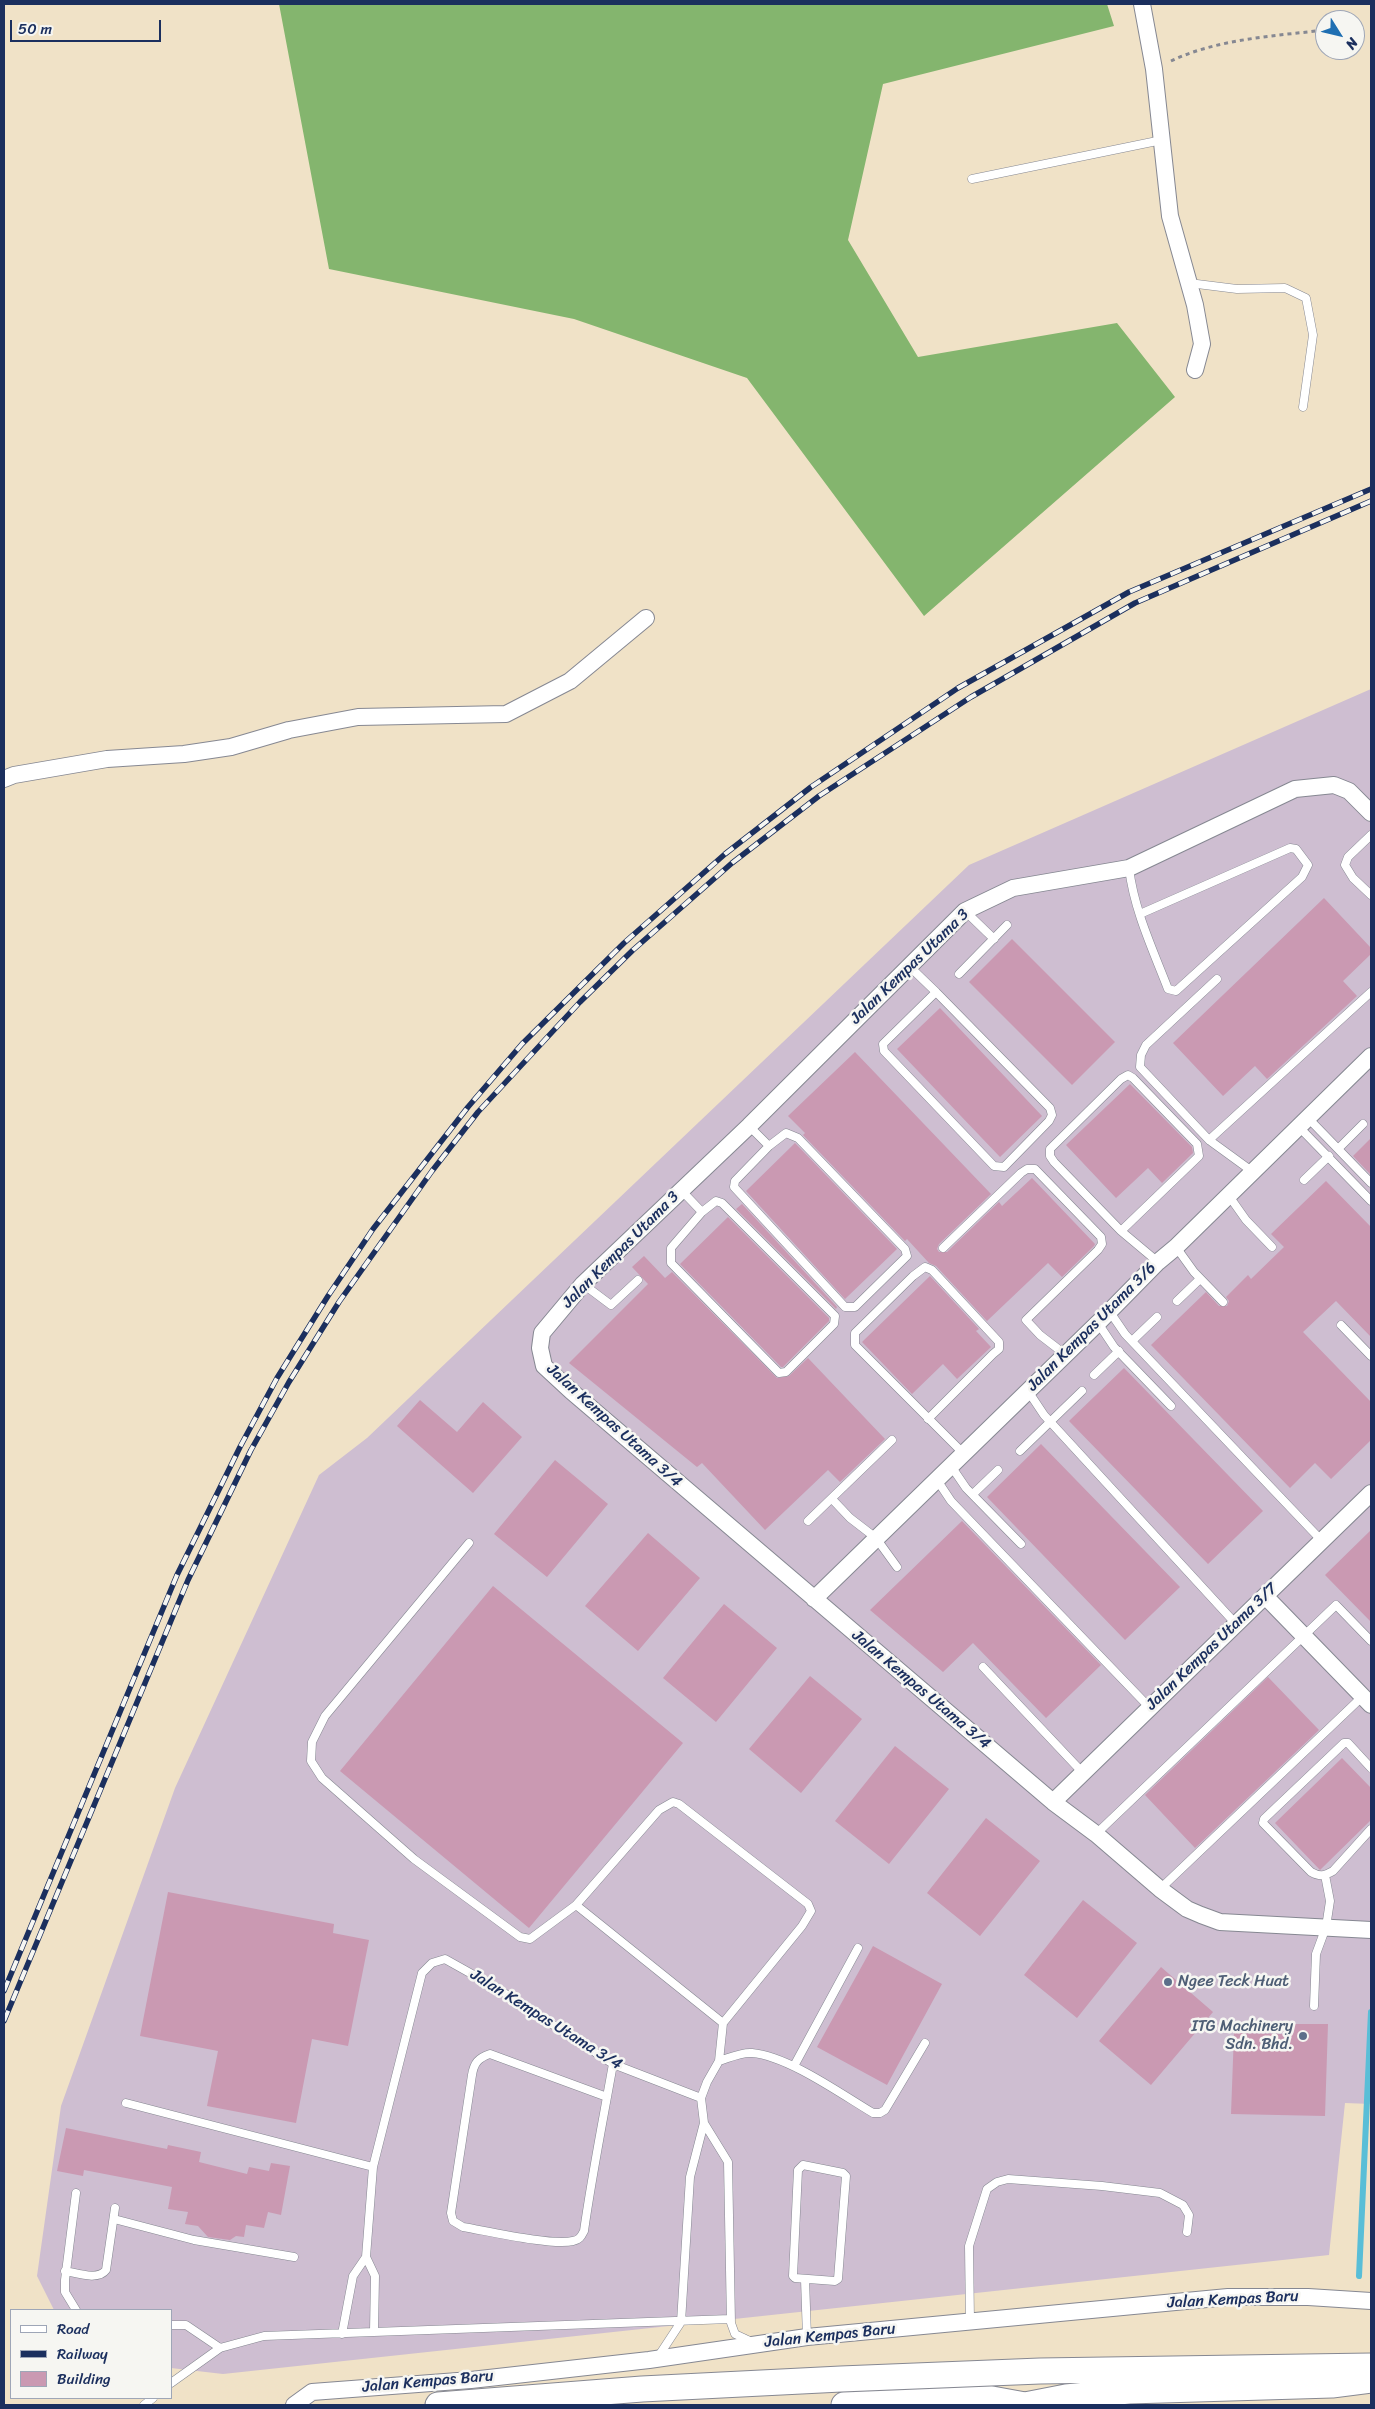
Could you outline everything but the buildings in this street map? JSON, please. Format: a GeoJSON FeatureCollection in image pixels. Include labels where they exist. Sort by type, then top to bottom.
{"type":"FeatureCollection","features":[{"type":"Feature","properties":{"kind":"main road","name":"Jalan Kempas Baru"},"geometry":{"type":"LineString","coordinates":[[438,2405],[642,2389],[1040,2371],[1371,2366]]}},
{"type":"Feature","properties":{"kind":"main road"},"geometry":{"type":"LineString","coordinates":[[844,2405],[992,2399],[1025,2405],[1066,2397],[1130,2391],[1332,2385],[1371,2380]]}},
{"type":"Feature","properties":{"kind":"main road"},"geometry":{"type":"LineString","coordinates":[[642,2389],[677,2405]]}},
{"type":"Feature","properties":{"kind":"street"},"geometry":{"type":"LineString","coordinates":[[1142,4],[1154,69],[1170,216],[1189,283],[1202,344],[1195,370]]}},
{"type":"Feature","properties":{"kind":"street"},"geometry":{"type":"LineString","coordinates":[[4,778],[107,759],[184,754],[230,747],[289,730],[358,717],[506,714],[570,681],[646,618]]}},
{"type":"Feature","properties":{"kind":"street","name":"Jalan Kempas Utama 3"},"geometry":{"type":"LineString","coordinates":[[542,1333],[583,1284],[749,1126],[966,911],[1013,888],[1129,868],[1295,789],[1334,785],[1349,791],[1371,813]]}},
{"type":"Feature","properties":{"kind":"street","name":"Jalan Kempas Utama 3/6"},"geometry":{"type":"LineString","coordinates":[[814,1599],[1371,1056]]}},
{"type":"Feature","properties":{"kind":"street","name":"Jalan Kempas Utama 3/4"},"geometry":{"type":"LineString","coordinates":[[542,1333],[540,1348],[544,1366],[1053,1802],[1096,1834],[1160,1889],[1187,1909],[1220,1922],[1371,1930]]}},
{"type":"Feature","properties":{"kind":"street","name":"Jalan Kempas Utama 3/7"},"geometry":{"type":"LineString","coordinates":[[1053,1802],[1371,1493]]}},
{"type":"Feature","properties":{"kind":"street"},"geometry":{"type":"LineString","coordinates":[[1265,1596],[1367,1701]]}},
{"type":"Feature","properties":{"kind":"street","name":"Jalan Kempas Baru"},"geometry":{"type":"LineString","coordinates":[[294,2405],[312,2392],[471,2380],[649,2360],[806,2338],[970,2321],[1228,2298],[1308,2296],[1371,2301]]}},
{"type":"Feature","properties":{"kind":"lane"},"geometry":{"type":"LineString","coordinates":[[972,179],[1162,140]]}},
{"type":"Feature","properties":{"kind":"lane"},"geometry":{"type":"LineString","coordinates":[[1189,283],[1237,289],[1285,288],[1306,298],[1313,335],[1303,408]]}},
{"type":"Feature","properties":{"kind":"lane"},"geometry":{"type":"LineString","coordinates":[[1371,835],[1348,857],[1345,865],[1353,878],[1371,895]]}},
{"type":"Feature","properties":{"kind":"lane"},"geometry":{"type":"LineString","coordinates":[[1129,868],[1140,914],[1168,989],[1176,991],[1302,877],[1308,865],[1296,849],[1290,848],[1140,914]]}},
{"type":"Feature","properties":{"kind":"lane"},"geometry":{"type":"LineString","coordinates":[[966,911],[994,939]]}},
{"type":"Feature","properties":{"kind":"lane"},"geometry":{"type":"LineString","coordinates":[[959,974],[1007,926]]}},
{"type":"Feature","properties":{"kind":"lane"},"geometry":{"type":"LineString","coordinates":[[910,967],[936,992],[1050,1108],[1052,1115],[1049,1121],[1004,1167],[994,1166],[884,1051],[883,1044],[936,992]]}},
{"type":"Feature","properties":{"kind":"lane"},"geometry":{"type":"LineString","coordinates":[[1217,979],[1146,1045],[1141,1054],[1140,1067],[1209,1140],[1253,1172]]}},
{"type":"Feature","properties":{"kind":"lane"},"geometry":{"type":"LineString","coordinates":[[1209,1140],[1371,992]]}},
{"type":"Feature","properties":{"kind":"lane"},"geometry":{"type":"LineString","coordinates":[[1121,1231],[1199,1156],[1197,1144],[1128,1075],[1121,1079],[1050,1148],[1050,1156],[1121,1231],[1158,1262]]}},
{"type":"Feature","properties":{"kind":"lane"},"geometry":{"type":"LineString","coordinates":[[1304,1123],[1338,1149],[1371,1183]]}},
{"type":"Feature","properties":{"kind":"lane"},"geometry":{"type":"LineString","coordinates":[[1304,1123],[1328,1156],[1371,1201]]}},
{"type":"Feature","properties":{"kind":"lane"},"geometry":{"type":"LineString","coordinates":[[1338,1149],[1363,1124]]}},
{"type":"Feature","properties":{"kind":"lane"},"geometry":{"type":"LineString","coordinates":[[749,1126],[770,1146]]}},
{"type":"Feature","properties":{"kind":"lane"},"geometry":{"type":"LineString","coordinates":[[786,1133],[798,1138],[905,1249],[907,1256],[855,1307],[844,1307],[734,1187],[735,1181],[770,1146],[786,1133]]}},
{"type":"Feature","properties":{"kind":"lane"},"geometry":{"type":"LineString","coordinates":[[1304,1180],[1328,1156]]}},
{"type":"Feature","properties":{"kind":"lane"},"geometry":{"type":"LineString","coordinates":[[943,1248],[1020,1173],[1027,1169],[1035,1169],[1101,1237],[1102,1244],[1098,1250],[1026,1320],[1040,1335],[1066,1354]]}},
{"type":"Feature","properties":{"kind":"lane"},"geometry":{"type":"LineString","coordinates":[[681,1190],[702,1212]]}},
{"type":"Feature","properties":{"kind":"lane"},"geometry":{"type":"LineString","coordinates":[[1229,1196],[1246,1220],[1272,1247]]}},
{"type":"Feature","properties":{"kind":"lane"},"geometry":{"type":"LineString","coordinates":[[716,1201],[722,1203],[836,1316],[834,1324],[786,1372],[779,1373],[671,1263],[671,1248],[702,1212],[716,1201]]}},
{"type":"Feature","properties":{"kind":"lane"},"geometry":{"type":"LineString","coordinates":[[1176,1247],[1200,1279],[1223,1302]]}},
{"type":"Feature","properties":{"kind":"lane"},"geometry":{"type":"LineString","coordinates":[[928,1419],[993,1354],[998,1348],[999,1342],[932,1270],[925,1267],[913,1276],[855,1333],[853,1339],[855,1345],[928,1419],[964,1454]]}},
{"type":"Feature","properties":{"kind":"lane"},"geometry":{"type":"LineString","coordinates":[[1177,1301],[1200,1279]]}},
{"type":"Feature","properties":{"kind":"lane"},"geometry":{"type":"LineString","coordinates":[[583,1284],[611,1305],[638,1280]]}},
{"type":"Feature","properties":{"kind":"lane"},"geometry":{"type":"LineString","coordinates":[[1132,1341],[1157,1317]]}},
{"type":"Feature","properties":{"kind":"lane"},"geometry":{"type":"LineString","coordinates":[[1104,1318],[1132,1341],[1322,1540]]}},
{"type":"Feature","properties":{"kind":"lane"},"geometry":{"type":"LineString","coordinates":[[1104,1318],[1119,1351],[1172,1406]]}},
{"type":"Feature","properties":{"kind":"lane"},"geometry":{"type":"LineString","coordinates":[[1341,1325],[1371,1356]]}},
{"type":"Feature","properties":{"kind":"lane"},"geometry":{"type":"LineString","coordinates":[[1094,1375],[1119,1351]]}},
{"type":"Feature","properties":{"kind":"lane"},"geometry":{"type":"LineString","coordinates":[[1028,1391],[1050,1422],[1236,1624]]}},
{"type":"Feature","properties":{"kind":"lane"},"geometry":{"type":"LineString","coordinates":[[1020,1451],[1082,1391]]}},
{"type":"Feature","properties":{"kind":"lane"},"geometry":{"type":"LineString","coordinates":[[808,1521],[892,1440]]}},
{"type":"Feature","properties":{"kind":"lane"},"geometry":{"type":"LineString","coordinates":[[951,1466],[973,1494],[1021,1544]]}},
{"type":"Feature","properties":{"kind":"lane"},"geometry":{"type":"LineString","coordinates":[[973,1494],[998,1470]]}},
{"type":"Feature","properties":{"kind":"lane"},"geometry":{"type":"LineString","coordinates":[[937,1480],[951,1501],[1150,1708]]}},
{"type":"Feature","properties":{"kind":"lane"},"geometry":{"type":"LineString","coordinates":[[832,1499],[850,1518],[876,1538],[897,1567]]}},
{"type":"Feature","properties":{"kind":"lane"},"geometry":{"type":"LineString","coordinates":[[469,1542],[325,1716],[312,1742],[311,1761],[322,1778],[414,1858],[520,1936],[530,1939],[576,1906],[659,1810],[673,1802],[679,1804],[808,1904],[811,1911],[807,1919],[723,2023],[719,2062],[707,2082],[701,2098],[704,2123],[690,2176],[682,2322],[657,2359],[649,2360]]}},
{"type":"Feature","properties":{"kind":"lane"},"geometry":{"type":"LineString","coordinates":[[1096,1834],[1336,1605],[1371,1641]]}},
{"type":"Feature","properties":{"kind":"lane"},"geometry":{"type":"LineString","coordinates":[[983,1667],[1083,1773]]}},
{"type":"Feature","properties":{"kind":"lane"},"geometry":{"type":"LineString","coordinates":[[1160,1889],[1367,1701]]}},
{"type":"Feature","properties":{"kind":"lane"},"geometry":{"type":"LineString","coordinates":[[1371,1768],[1348,1743],[1344,1742],[1264,1819],[1263,1823],[1311,1872],[1318,1876],[1333,1871],[1371,1829]]}},
{"type":"Feature","properties":{"kind":"lane"},"geometry":{"type":"LineString","coordinates":[[1314,2006],[1316,1954],[1326,1927],[1330,1901],[1325,1875]]}},
{"type":"Feature","properties":{"kind":"lane"},"geometry":{"type":"LineString","coordinates":[[576,1906],[723,2023]]}},
{"type":"Feature","properties":{"kind":"lane"},"geometry":{"type":"LineString","coordinates":[[794,2066],[858,1948]]}},
{"type":"Feature","properties":{"kind":"lane","name":"Jalan Kempas Utama 3/4"},"geometry":{"type":"LineString","coordinates":[[372,2168],[422,1973],[432,1963],[445,1959],[495,1987],[613,2064],[701,2098]]}},
{"type":"Feature","properties":{"kind":"lane"},"geometry":{"type":"LineString","coordinates":[[719,2062],[750,2052],[794,2066],[873,2113],[880,2113],[885,2110],[925,2043]]}},
{"type":"Feature","properties":{"kind":"lane"},"geometry":{"type":"LineString","coordinates":[[607,2097],[490,2054],[482,2057],[474,2064],[472,2075],[451,2213],[453,2221],[463,2227],[549,2241],[572,2242],[580,2238],[584,2231],[594,2160],[607,2097],[613,2064]]}},
{"type":"Feature","properties":{"kind":"lane"},"geometry":{"type":"LineString","coordinates":[[126,2103],[372,2168],[366,2257],[375,2276],[374,2331]]}},
{"type":"Feature","properties":{"kind":"lane"},"geometry":{"type":"LineString","coordinates":[[704,2123],[728,2162],[730,2319],[735,2334],[744,2340],[768,2343]]}},
{"type":"Feature","properties":{"kind":"lane"},"geometry":{"type":"LineString","coordinates":[[803,2164],[843,2173],[846,2176],[838,2278],[835,2281],[805,2279],[794,2277],[792,2274],[798,2170],[803,2164]]}},
{"type":"Feature","properties":{"kind":"lane"},"geometry":{"type":"LineString","coordinates":[[970,2321],[969,2246],[987,2189],[997,2182],[1008,2179],[1102,2186],[1160,2193],[1183,2205],[1189,2215],[1188,2232]]}},
{"type":"Feature","properties":{"kind":"lane"},"geometry":{"type":"LineString","coordinates":[[75,2309],[65,2292],[65,2270],[76,2193]]}},
{"type":"Feature","properties":{"kind":"lane"},"geometry":{"type":"LineString","coordinates":[[65,2270],[97,2276],[103,2274],[106,2270],[115,2208]]}},
{"type":"Feature","properties":{"kind":"lane"},"geometry":{"type":"LineString","coordinates":[[114,2219],[194,2240],[294,2257]]}},
{"type":"Feature","properties":{"kind":"lane"},"geometry":{"type":"LineString","coordinates":[[342,2334],[353,2276],[366,2257]]}},
{"type":"Feature","properties":{"kind":"lane"},"geometry":{"type":"LineString","coordinates":[[805,2279],[806,2338]]}},
{"type":"Feature","properties":{"kind":"lane"},"geometry":{"type":"LineString","coordinates":[[172,2382],[220,2348],[264,2336],[730,2319]]}},
{"type":"Feature","properties":{"kind":"lane"},"geometry":{"type":"LineString","coordinates":[[172,2325],[191,2327],[220,2348]]}},
{"type":"Feature","properties":{"kind":"path"},"geometry":{"type":"LineString","coordinates":[[1154,69],[1183,55],[1235,42],[1315,31]]}},
{"type":"Feature","properties":{"kind":"shaded area"},"geometry":{"type":"Polygon","coordinates":[[[1371,689],[1371,2104],[1345,2103],[1329,2255],[223,2374],[172,2368],[172,2309],[54,2309],[37,2276],[61,2106],[175,1788],[319,1475],[367,1438],[969,865],[1371,689]]]}},
{"type":"Feature","properties":{"kind":"green space"},"geometry":{"type":"Polygon","coordinates":[[[279,4],[1107,4],[1114,26],[883,84],[848,240],[918,357],[1117,323],[1175,397],[924,616],[747,378],[574,319],[329,269],[279,4]]]}},
{"type":"Feature","properties":{"kind":"waterway"},"geometry":{"type":"LineString","coordinates":[[1359,2276],[1371,2012]]}},
{"type":"Feature","properties":{"kind":"railway"},"geometry":{"type":"LineString","coordinates":[[4,1991],[177,1575],[240,1447],[277,1378],[328,1296],[373,1229],[468,1107],[522,1044],[624,943],[725,854],[811,787],[958,688],[1129,592],[1371,489]]}},
{"type":"Feature","properties":{"kind":"railway"},"geometry":{"type":"LineString","coordinates":[[4,2021],[188,1580],[251,1450],[289,1382],[339,1302],[432,1171],[478,1112],[580,1002],[633,950],[732,863],[819,796],[971,697],[1135,603],[1371,501]]}},
{"type":"Feature","properties":{"kind":"place","name":"Ngee Teck Huat"},"geometry":{"type":"Point","coordinates":[1168,1982]}},
{"type":"Feature","properties":{"kind":"place","name":"ITG Machinery Sdn. Bhd."},"geometry":{"type":"Point","coordinates":[1303,2036]}}]}
